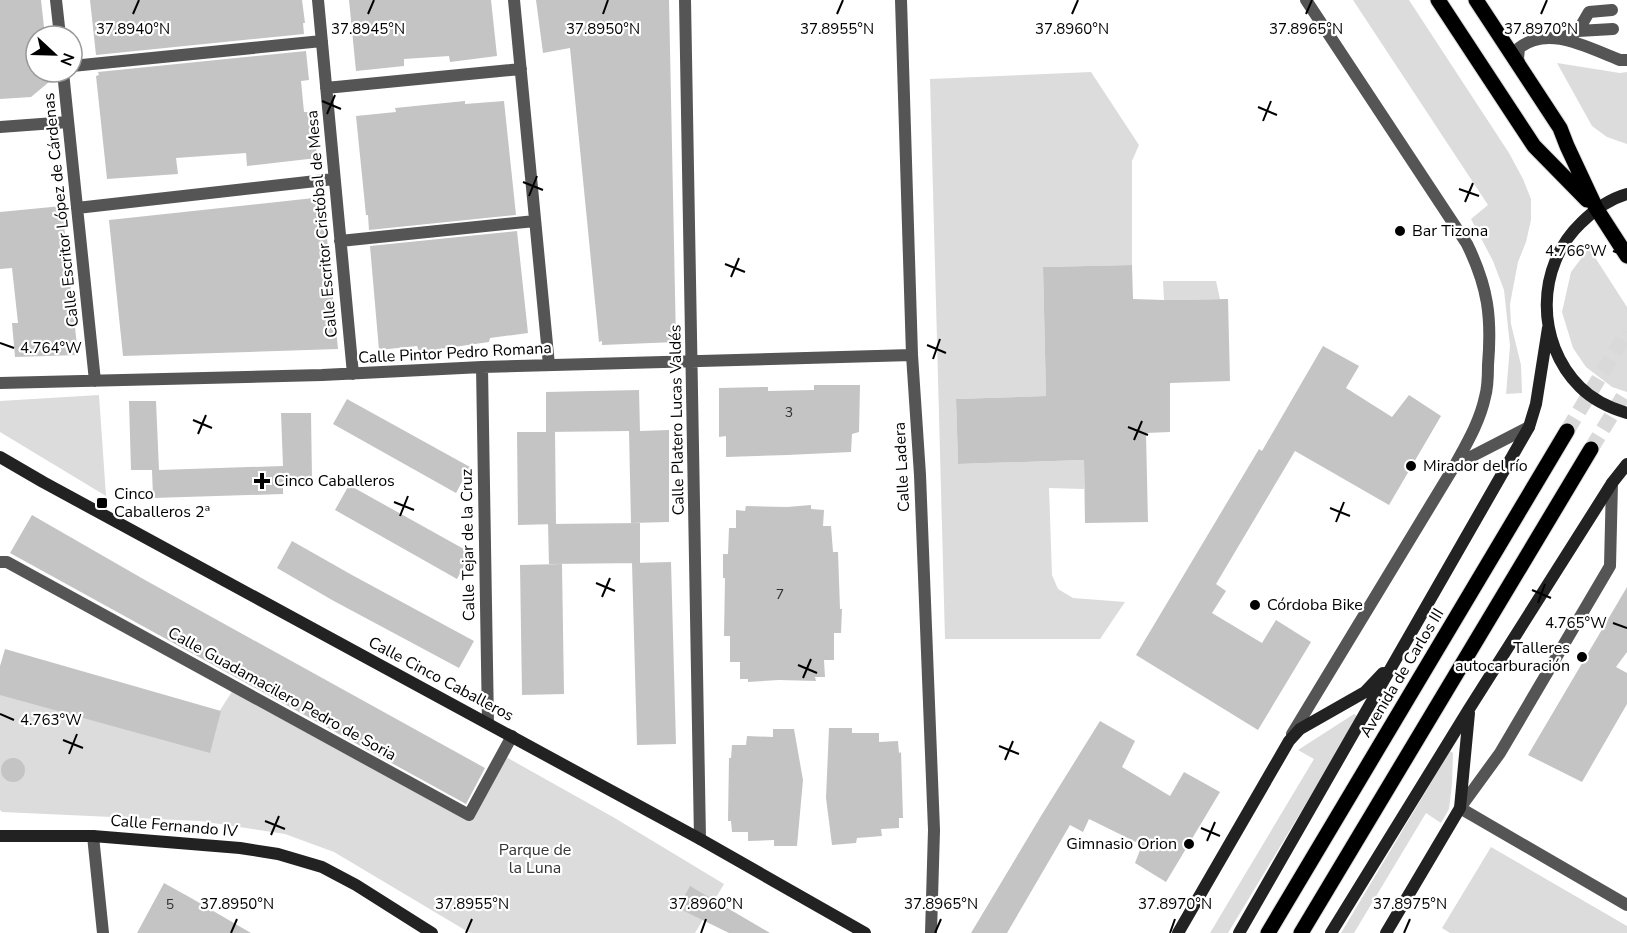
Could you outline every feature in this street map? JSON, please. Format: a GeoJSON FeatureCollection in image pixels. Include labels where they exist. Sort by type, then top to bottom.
{"type":"FeatureCollection","features":[{"type":"Feature","properties":{"kind":"main road"},"geometry":{"type":"LineString","coordinates":[[1438,0],[1534,146],[1596,208]]}},
{"type":"Feature","properties":{"kind":"main road"},"geometry":{"type":"LineString","coordinates":[[1476,0],[1560,128],[1596,208],[1627,256]]}},
{"type":"Feature","properties":{"kind":"main road","name":"Avenida de Carlos III"},"geometry":{"type":"LineString","coordinates":[[1268,933],[1567,431]]}},
{"type":"Feature","properties":{"kind":"main road"},"geometry":{"type":"LineString","coordinates":[[1301,933],[1591,449]]}},
{"type":"Feature","properties":{"kind":"street"},"geometry":{"type":"LineString","coordinates":[[56,0],[59,24]]}},
{"type":"Feature","properties":{"kind":"street","name":"Calle Escritor Cristóbal de Mesa"},"geometry":{"type":"LineString","coordinates":[[318,0],[353,374]]}},
{"type":"Feature","properties":{"kind":"street"},"geometry":{"type":"LineString","coordinates":[[514,0],[549,365]]}},
{"type":"Feature","properties":{"kind":"street","name":"Calle Platero Lucas Valdés"},"geometry":{"type":"LineString","coordinates":[[685,0],[700,839]]}},
{"type":"Feature","properties":{"kind":"street","name":"Calle Ladera"},"geometry":{"type":"LineString","coordinates":[[901,0],[912,355],[920,475],[933,808],[931,933]]}},
{"type":"Feature","properties":{"kind":"street","name":"Avenida de Carlos III"},"geometry":{"type":"LineString","coordinates":[[1178,933],[1289,741],[1455,465],[1472,433],[1486,395],[1490,339],[1487,299],[1483,280],[1467,244],[1306,0]]}},
{"type":"Feature","properties":{"kind":"street"},"geometry":{"type":"LineString","coordinates":[[1578,31],[1596,0]]}},
{"type":"Feature","properties":{"kind":"street"},"geometry":{"type":"LineString","coordinates":[[1589,12],[1612,10]]}},
{"type":"Feature","properties":{"kind":"street"},"geometry":{"type":"LineString","coordinates":[[1562,38],[1578,31],[1613,29]]}},
{"type":"Feature","properties":{"kind":"street"},"geometry":{"type":"LineString","coordinates":[[1521,67],[1518,59],[1519,48],[1527,42],[1543,38],[1562,38],[1620,60],[1627,60]]}},
{"type":"Feature","properties":{"kind":"street"},"geometry":{"type":"LineString","coordinates":[[84,65],[322,41]]}},
{"type":"Feature","properties":{"kind":"street"},"geometry":{"type":"LineString","coordinates":[[326,88],[521,69]]}},
{"type":"Feature","properties":{"kind":"street","name":"Calle Escritor López de Cárdenas"},"geometry":{"type":"LineString","coordinates":[[64,84],[95,381]]}},
{"type":"Feature","properties":{"kind":"street"},"geometry":{"type":"LineString","coordinates":[[0,127],[68,122]]}},
{"type":"Feature","properties":{"kind":"street"},"geometry":{"type":"LineString","coordinates":[[77,208],[334,179]]}},
{"type":"Feature","properties":{"kind":"street"},"geometry":{"type":"LineString","coordinates":[[1627,194],[1596,208],[1571,232],[1554,261],[1546,294],[1548,328],[1559,360],[1580,387],[1608,407],[1627,413]]}},
{"type":"Feature","properties":{"kind":"street"},"geometry":{"type":"LineString","coordinates":[[340,241],[535,221]]}},
{"type":"Feature","properties":{"kind":"street","name":"Avenida de Carlos III"},"geometry":{"type":"LineString","coordinates":[[1239,933],[1529,427],[1536,404],[1548,328]]}},
{"type":"Feature","properties":{"kind":"street","name":"Calle Pintor Pedro Romana"},"geometry":{"type":"LineString","coordinates":[[0,383],[353,374],[482,367],[912,355]]}},
{"type":"Feature","properties":{"kind":"street","name":"Calle Tejar de la Cruz"},"geometry":{"type":"LineString","coordinates":[[482,367],[488,723]]}},
{"type":"Feature","properties":{"kind":"street"},"geometry":{"type":"LineString","coordinates":[[1455,465],[1529,427]]}},
{"type":"Feature","properties":{"kind":"street","name":"Calle Cinco Caballeros"},"geometry":{"type":"LineString","coordinates":[[0,457],[700,839],[865,933]]}},
{"type":"Feature","properties":{"kind":"street"},"geometry":{"type":"LineString","coordinates":[[1331,933],[1469,709],[1612,483],[1627,464]]}},
{"type":"Feature","properties":{"kind":"street"},"geometry":{"type":"LineString","coordinates":[[1386,933],[1460,808],[1500,753],[1610,566],[1612,483]]}},
{"type":"Feature","properties":{"kind":"street","name":"Calle Guadamacilero Pedro de Soria"},"geometry":{"type":"LineString","coordinates":[[0,562],[7,562],[468,815],[512,736]]}},
{"type":"Feature","properties":{"kind":"street","name":"Avenida de Carlos III"},"geometry":{"type":"LineString","coordinates":[[1289,741],[1300,729],[1365,692],[1398,657]]}},
{"type":"Feature","properties":{"kind":"street"},"geometry":{"type":"LineString","coordinates":[[1460,808],[1469,709]]}},
{"type":"Feature","properties":{"kind":"street"},"geometry":{"type":"LineString","coordinates":[[1460,808],[1627,904]]}},
{"type":"Feature","properties":{"kind":"street","name":"Calle Fernando IV"},"geometry":{"type":"LineString","coordinates":[[0,836],[93,836],[240,848],[278,854],[322,867],[356,885],[432,933]]}},
{"type":"Feature","properties":{"kind":"street"},"geometry":{"type":"LineString","coordinates":[[93,836],[103,933]]}},
{"type":"Feature","properties":{"kind":"green space"},"geometry":{"type":"Polygon","coordinates":[[[1353,0],[1409,0],[1509,153],[1523,179],[1531,199],[1531,220],[1518,262],[1510,304],[1511,324],[1521,365],[1522,393],[1506,394],[1510,346],[1504,290],[1493,261],[1471,219],[1488,205],[1353,0]]]}},
{"type":"Feature","properties":{"kind":"green space"},"geometry":{"type":"Polygon","coordinates":[[[1557,63],[1620,73],[1627,72],[1627,144],[1607,137],[1592,126],[1557,63]]]}},
{"type":"Feature","properties":{"kind":"green space"},"geometry":{"type":"Polygon","coordinates":[[[1091,72],[1139,145],[1132,161],[1132,265],[1043,267],[1046,396],[956,399],[958,464],[1084,460],[1084,489],[1049,488],[1052,575],[1058,589],[1073,598],[1125,602],[1100,639],[945,639],[930,79],[1091,72]]]}},
{"type":"Feature","properties":{"kind":"green space"},"geometry":{"type":"Polygon","coordinates":[[[1589,248],[1627,307],[1627,392],[1612,387],[1586,367],[1573,348],[1562,312],[1571,272],[1589,248]]]}},
{"type":"Feature","properties":{"kind":"green space"},"geometry":{"type":"Polygon","coordinates":[[[1163,281],[1216,281],[1220,299],[1164,300],[1163,281]]]}},
{"type":"Feature","properties":{"kind":"green space"},"geometry":{"type":"Polygon","coordinates":[[[99,395],[106,496],[0,432],[0,401],[99,395]]]}},
{"type":"Feature","properties":{"kind":"green space","name":"Parque de la Luna"},"geometry":{"type":"Polygon","coordinates":[[[0,684],[201,740],[233,690],[470,820],[506,757],[613,817],[724,884],[695,933],[470,933],[334,852],[285,834],[200,821],[2,812],[0,810],[0,684]]]}},
{"type":"Feature","properties":{"kind":"green space"},"geometry":{"type":"Polygon","coordinates":[[[1354,714],[1357,718],[1354,724],[1228,933],[1210,933],[1314,759],[1298,750],[1354,714]]]}},
{"type":"Feature","properties":{"kind":"green space"},"geometry":{"type":"Polygon","coordinates":[[[1450,751],[1453,753],[1449,809],[1441,823],[1426,813],[1354,933],[1341,933],[1450,751]]]}},
{"type":"Feature","properties":{"kind":"green space"},"geometry":{"type":"Polygon","coordinates":[[[1491,847],[1627,926],[1627,933],[1450,933],[1442,928],[1491,847]]]}},
{"type":"Feature","properties":{"kind":"building"},"geometry":{"type":"Polygon","coordinates":[[[0,0],[41,0],[44,24],[24,24],[24,84],[47,84],[31,97],[0,99],[0,0]]]}},
{"type":"Feature","properties":{"kind":"building"},"geometry":{"type":"Polygon","coordinates":[[[90,0],[302,0],[304,34],[96,55],[90,0]]]}},
{"type":"Feature","properties":{"kind":"building"},"geometry":{"type":"Polygon","coordinates":[[[349,0],[491,0],[497,56],[450,62],[449,56],[404,59],[404,66],[356,71],[349,0]]]}},
{"type":"Feature","properties":{"kind":"building"},"geometry":{"type":"Polygon","coordinates":[[[536,0],[669,0],[676,342],[602,345],[602,341],[599,342],[570,48],[543,53],[536,0]]]}},
{"type":"Feature","properties":{"kind":"building"},"geometry":{"type":"Polygon","coordinates":[[[306,51],[309,80],[301,81],[304,112],[313,112],[317,158],[247,166],[246,153],[176,158],[178,174],[107,179],[96,76],[99,75],[98,72],[306,51]]]}},
{"type":"Feature","properties":{"kind":"building"},"geometry":{"type":"Polygon","coordinates":[[[465,101],[465,104],[504,101],[516,215],[369,230],[356,116],[396,112],[395,108],[465,101]]]}},
{"type":"Feature","properties":{"kind":"building"},"geometry":{"type":"Polygon","coordinates":[[[323,197],[338,349],[123,356],[109,220],[323,197]]]}},
{"type":"Feature","properties":{"kind":"building"},"geometry":{"type":"Polygon","coordinates":[[[62,206],[78,355],[15,357],[12,323],[18,323],[12,268],[0,269],[0,212],[62,206]]]}},
{"type":"Feature","properties":{"kind":"building"},"geometry":{"type":"Polygon","coordinates":[[[517,231],[528,333],[490,338],[489,342],[419,352],[417,346],[379,350],[370,246],[517,231]]]}},
{"type":"Feature","properties":{"kind":"building"},"geometry":{"type":"Polygon","coordinates":[[[1132,265],[1133,299],[1228,299],[1230,381],[1170,383],[1170,432],[1146,433],[1148,522],[1085,523],[1084,460],[958,464],[956,399],[1046,396],[1043,267],[1132,265]]]}},
{"type":"Feature","properties":{"kind":"building"},"geometry":{"type":"Polygon","coordinates":[[[1323,346],[1359,366],[1346,388],[1392,417],[1409,395],[1441,416],[1389,505],[1295,451],[1216,584],[1226,591],[1212,613],[1262,643],[1276,620],[1311,642],[1258,730],[1136,655],[1259,449],[1262,451],[1323,346]]]}},
{"type":"Feature","properties":{"kind":"building"},"geometry":{"type":"Polygon","coordinates":[[[814,385],[860,385],[859,432],[852,434],[851,452],[726,457],[726,436],[719,437],[719,388],[768,387],[768,391],[814,390],[814,385]]]}},
{"type":"Feature","properties":{"kind":"building"},"geometry":{"type":"Polygon","coordinates":[[[639,390],[640,431],[669,430],[669,522],[631,523],[629,431],[546,432],[546,392],[639,390]]]}},
{"type":"Feature","properties":{"kind":"building"},"geometry":{"type":"Polygon","coordinates":[[[347,399],[470,467],[456,493],[333,424],[347,399]]]}},
{"type":"Feature","properties":{"kind":"building"},"geometry":{"type":"Polygon","coordinates":[[[129,401],[156,401],[159,470],[283,466],[281,413],[311,413],[312,480],[283,481],[283,494],[153,498],[152,470],[131,470],[129,401]]]}},
{"type":"Feature","properties":{"kind":"building"},"geometry":{"type":"Polygon","coordinates":[[[517,432],[555,432],[556,524],[518,525],[517,432]]]}},
{"type":"Feature","properties":{"kind":"building"},"geometry":{"type":"Polygon","coordinates":[[[349,485],[471,553],[457,579],[335,510],[349,485]]]}},
{"type":"Feature","properties":{"kind":"building"},"geometry":{"type":"Polygon","coordinates":[[[811,505],[811,509],[824,510],[823,526],[831,526],[833,552],[838,552],[840,609],[842,609],[841,633],[834,633],[834,660],[824,660],[825,677],[815,677],[816,681],[748,682],[748,679],[740,679],[740,662],[730,662],[730,636],[724,636],[723,554],[728,554],[729,528],[736,528],[736,510],[745,511],[746,506],[811,505]]]}},
{"type":"Feature","properties":{"kind":"building"},"geometry":{"type":"Polygon","coordinates":[[[32,515],[485,768],[466,804],[10,553],[32,515]]]}},
{"type":"Feature","properties":{"kind":"building"},"geometry":{"type":"Polygon","coordinates":[[[640,523],[640,563],[549,564],[548,524],[640,523]]]}},
{"type":"Feature","properties":{"kind":"building"},"geometry":{"type":"Polygon","coordinates":[[[292,541],[474,641],[459,668],[277,568],[292,541]]]}},
{"type":"Feature","properties":{"kind":"building"},"geometry":{"type":"Polygon","coordinates":[[[671,562],[676,744],[637,745],[632,563],[671,562]]]}},
{"type":"Feature","properties":{"kind":"building"},"geometry":{"type":"Polygon","coordinates":[[[562,564],[564,694],[522,695],[520,565],[562,564]]]}},
{"type":"Feature","properties":{"kind":"building"},"geometry":{"type":"Polygon","coordinates":[[[1627,587],[1627,652],[1616,667],[1627,673],[1627,704],[1582,782],[1528,755],[1627,587]]]}},
{"type":"Feature","properties":{"kind":"building"},"geometry":{"type":"Polygon","coordinates":[[[5,649],[221,711],[210,753],[0,695],[0,666],[5,649]]]}},
{"type":"Feature","properties":{"kind":"building"},"geometry":{"type":"Polygon","coordinates":[[[1100,721],[1135,741],[1122,767],[1170,796],[1184,772],[1220,792],[1166,882],[1135,863],[1142,845],[1089,819],[1083,832],[1070,825],[1007,933],[971,933],[1041,816],[1100,721]]]}},
{"type":"Feature","properties":{"kind":"building"},"geometry":{"type":"Polygon","coordinates":[[[829,728],[852,728],[852,733],[879,733],[879,742],[898,741],[899,753],[901,752],[903,818],[899,818],[899,828],[881,829],[882,836],[857,838],[856,843],[832,845],[826,798],[829,728]]]}},
{"type":"Feature","properties":{"kind":"building"},"geometry":{"type":"Polygon","coordinates":[[[773,729],[794,729],[803,780],[797,846],[774,846],[774,840],[748,841],[748,832],[732,832],[731,821],[728,821],[729,758],[731,758],[732,745],[746,745],[747,736],[773,737],[773,729]]]}},
{"type":"Feature","properties":{"kind":"building"},"geometry":{"type":"Polygon","coordinates":[[[13,758],[18,759],[24,765],[24,775],[18,781],[13,782],[8,781],[2,775],[1,770],[2,765],[8,759],[13,758]]]}},
{"type":"Feature","properties":{"kind":"building"},"geometry":{"type":"Polygon","coordinates":[[[164,883],[191,898],[251,933],[137,933],[164,883]]]}},
{"type":"Feature","properties":{"kind":"building"},"geometry":{"type":"Polygon","coordinates":[[[690,886],[770,933],[729,933],[678,908],[690,886]]]}},
{"type":"Feature","properties":{"kind":"tunnel"},"geometry":{"type":"LineString","coordinates":[[1567,431],[1627,332]]}},
{"type":"Feature","properties":{"kind":"tunnel"},"geometry":{"type":"LineString","coordinates":[[1591,449],[1627,390]]}},
{"type":"Feature","properties":{"kind":"place","name":"Bar Tizona"},"geometry":{"type":"Point","coordinates":[1400,231]}},
{"type":"Feature","properties":{"kind":"place","name":"Mirador del río"},"geometry":{"type":"Point","coordinates":[1411,466]}},
{"type":"Feature","properties":{"kind":"place","name":"Cinco Caballeros"},"geometry":{"type":"Point","coordinates":[262,481]}},
{"type":"Feature","properties":{"kind":"place","name":"Cinco Caballeros 2ª"},"geometry":{"type":"Point","coordinates":[102,503]}},
{"type":"Feature","properties":{"kind":"place","name":"Córdoba Bike"},"geometry":{"type":"Point","coordinates":[1255,605]}},
{"type":"Feature","properties":{"kind":"place","name":"Talleres autocarburación"},"geometry":{"type":"Point","coordinates":[1582,657]}},
{"type":"Feature","properties":{"kind":"place","name":"Gimnasio Orion"},"geometry":{"type":"Point","coordinates":[1189,844]}}]}
